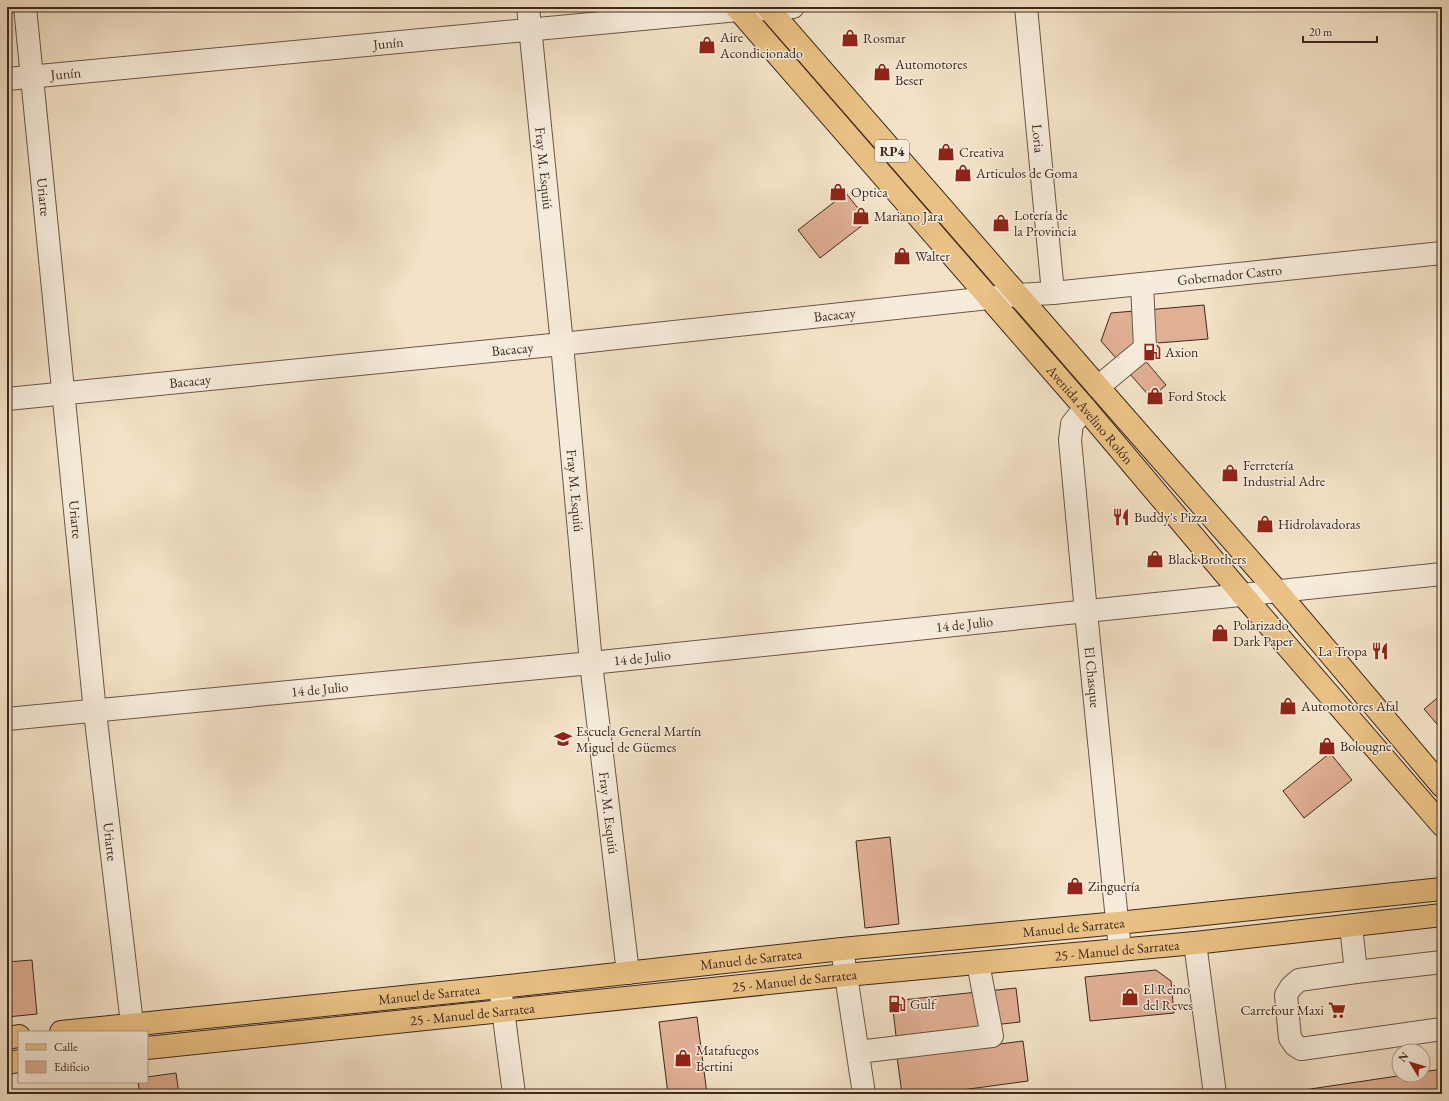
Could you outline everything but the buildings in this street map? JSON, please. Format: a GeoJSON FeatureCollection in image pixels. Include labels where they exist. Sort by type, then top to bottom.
{"type":"FeatureCollection","features":[{"type":"Feature","properties":{"kind":"main road","name":"Avenida Avelino Rolón"},"geometry":{"type":"LineString","coordinates":[[737,8],[1085,408],[1242,594],[1442,825]]}},
{"type":"Feature","properties":{"kind":"main road","name":"Avenida Avelino Rolón"},"geometry":{"type":"LineString","coordinates":[[768,8],[1276,590],[1442,786]]}},
{"type":"Feature","properties":{"kind":"main road","name":"Manuel de Sarratea"},"geometry":{"type":"LineString","coordinates":[[79,1031],[132,1028],[842,949],[1118,923],[1442,889]]}},
{"type":"Feature","properties":{"kind":"main road","name":"25 - Manuel de Sarratea"},"geometry":{"type":"LineString","coordinates":[[148,1048],[846,975],[1195,943],[1442,915]]}},
{"type":"Feature","properties":{"kind":"main road"},"geometry":{"type":"LineString","coordinates":[[7,1038],[18,1036]]}},
{"type":"Feature","properties":{"kind":"main road"},"geometry":{"type":"LineString","coordinates":[[7,1063],[18,1061]]}},
{"type":"Feature","properties":{"kind":"street","name":"Uriarte"},"geometry":{"type":"LineString","coordinates":[[25,7],[62,393],[95,712],[132,1028]]}},
{"type":"Feature","properties":{"kind":"street","name":"Fray M. Esquiú"},"geometry":{"type":"LineString","coordinates":[[528,7],[562,344],[591,663],[628,973]]}},
{"type":"Feature","properties":{"kind":"street","name":"Junín"},"geometry":{"type":"LineString","coordinates":[[7,79],[737,8],[793,7]]}},
{"type":"Feature","properties":{"kind":"street","name":"Loria"},"geometry":{"type":"LineString","coordinates":[[1026,7],[1053,293]]}},
{"type":"Feature","properties":{"kind":"street","name":"Gobernador Castro"},"geometry":{"type":"LineString","coordinates":[[1017,295],[1053,293],[1442,253]]}},
{"type":"Feature","properties":{"kind":"street"},"geometry":{"type":"LineString","coordinates":[[1098,387],[1145,348],[1142,284]]}},
{"type":"Feature","properties":{"kind":"street","name":"Bacacay"},"geometry":{"type":"LineString","coordinates":[[7,399],[562,344],[1017,295]]}},
{"type":"Feature","properties":{"kind":"street","name":"El Chasque"},"geometry":{"type":"LineString","coordinates":[[1085,408],[1072,424],[1070,440],[1120,950]]}},
{"type":"Feature","properties":{"kind":"street","name":"14 de Julio"},"geometry":{"type":"LineString","coordinates":[[7,720],[591,663],[1086,612],[1276,590],[1442,574]]}},
{"type":"Feature","properties":{"kind":"street"},"geometry":{"type":"LineString","coordinates":[[1351,926],[1356,972]]}},
{"type":"Feature","properties":{"kind":"street"},"geometry":{"type":"LineString","coordinates":[[1195,943],[1215,1094]]}},
{"type":"Feature","properties":{"kind":"street"},"geometry":{"type":"LineString","coordinates":[[842,949],[864,1094]]}},
{"type":"Feature","properties":{"kind":"street"},"geometry":{"type":"LineString","coordinates":[[1442,962],[1299,980],[1291,987],[1286,996],[1290,1038],[1295,1045],[1301,1049],[1442,1029]]}},
{"type":"Feature","properties":{"kind":"street"},"geometry":{"type":"LineString","coordinates":[[858,1052],[992,1036],[978,963]]}},
{"type":"Feature","properties":{"kind":"street"},"geometry":{"type":"LineString","coordinates":[[500,987],[514,1094]]}},
{"type":"Feature","properties":{"kind":"place","name":"Rosmar"},"geometry":{"type":"Point","coordinates":[850,38]}},
{"type":"Feature","properties":{"kind":"place","name":"Aire Acondicionado"},"geometry":{"type":"Point","coordinates":[707,45]}},
{"type":"Feature","properties":{"kind":"place","name":"Automotores Beser"},"geometry":{"type":"Point","coordinates":[882,72]}},
{"type":"Feature","properties":{"kind":"place","name":"Creativa"},"geometry":{"type":"Point","coordinates":[946,152]}},
{"type":"Feature","properties":{"kind":"place","name":"Articulos de Goma"},"geometry":{"type":"Point","coordinates":[963,173]}},
{"type":"Feature","properties":{"kind":"place","name":"Optica"},"geometry":{"type":"Point","coordinates":[838,192]}},
{"type":"Feature","properties":{"kind":"place","name":"Mariano Jara"},"geometry":{"type":"Point","coordinates":[861,216]}},
{"type":"Feature","properties":{"kind":"place","name":"Lotería de la Provincia"},"geometry":{"type":"Point","coordinates":[1001,223]}},
{"type":"Feature","properties":{"kind":"place","name":"Walter"},"geometry":{"type":"Point","coordinates":[902,256]}},
{"type":"Feature","properties":{"kind":"place","name":"Axion"},"geometry":{"type":"Point","coordinates":[1152,352]}},
{"type":"Feature","properties":{"kind":"place","name":"Ford Stock"},"geometry":{"type":"Point","coordinates":[1155,396]}},
{"type":"Feature","properties":{"kind":"place","name":"Ferretería Industrial Adre"},"geometry":{"type":"Point","coordinates":[1230,473]}},
{"type":"Feature","properties":{"kind":"place","name":"Buddy's Pizza"},"geometry":{"type":"Point","coordinates":[1121,517]}},
{"type":"Feature","properties":{"kind":"place","name":"Hidrolavadoras"},"geometry":{"type":"Point","coordinates":[1265,524]}},
{"type":"Feature","properties":{"kind":"place","name":"Black Brothers"},"geometry":{"type":"Point","coordinates":[1155,559]}},
{"type":"Feature","properties":{"kind":"place","name":"Polarizado Dark Paper"},"geometry":{"type":"Point","coordinates":[1220,633]}},
{"type":"Feature","properties":{"kind":"place","name":"La Tropa"},"geometry":{"type":"Point","coordinates":[1380,651]}},
{"type":"Feature","properties":{"kind":"place","name":"Automotores Afal"},"geometry":{"type":"Point","coordinates":[1288,706]}},
{"type":"Feature","properties":{"kind":"place","name":"Escuela General Martín Miguel de Güemes"},"geometry":{"type":"Point","coordinates":[563,739]}},
{"type":"Feature","properties":{"kind":"place","name":"Bolougne"},"geometry":{"type":"Point","coordinates":[1327,746]}},
{"type":"Feature","properties":{"kind":"place","name":"Zinguería"},"geometry":{"type":"Point","coordinates":[1075,886]}},
{"type":"Feature","properties":{"kind":"place","name":"El Reino del Reves"},"geometry":{"type":"Point","coordinates":[1130,997]}},
{"type":"Feature","properties":{"kind":"place","name":"Gulf"},"geometry":{"type":"Point","coordinates":[897,1004]}},
{"type":"Feature","properties":{"kind":"place","name":"Carrefour Maxi"},"geometry":{"type":"Point","coordinates":[1337,1010]}},
{"type":"Feature","properties":{"kind":"place","name":"Matafuegos Bertini"},"geometry":{"type":"Point","coordinates":[683,1058]}}]}
